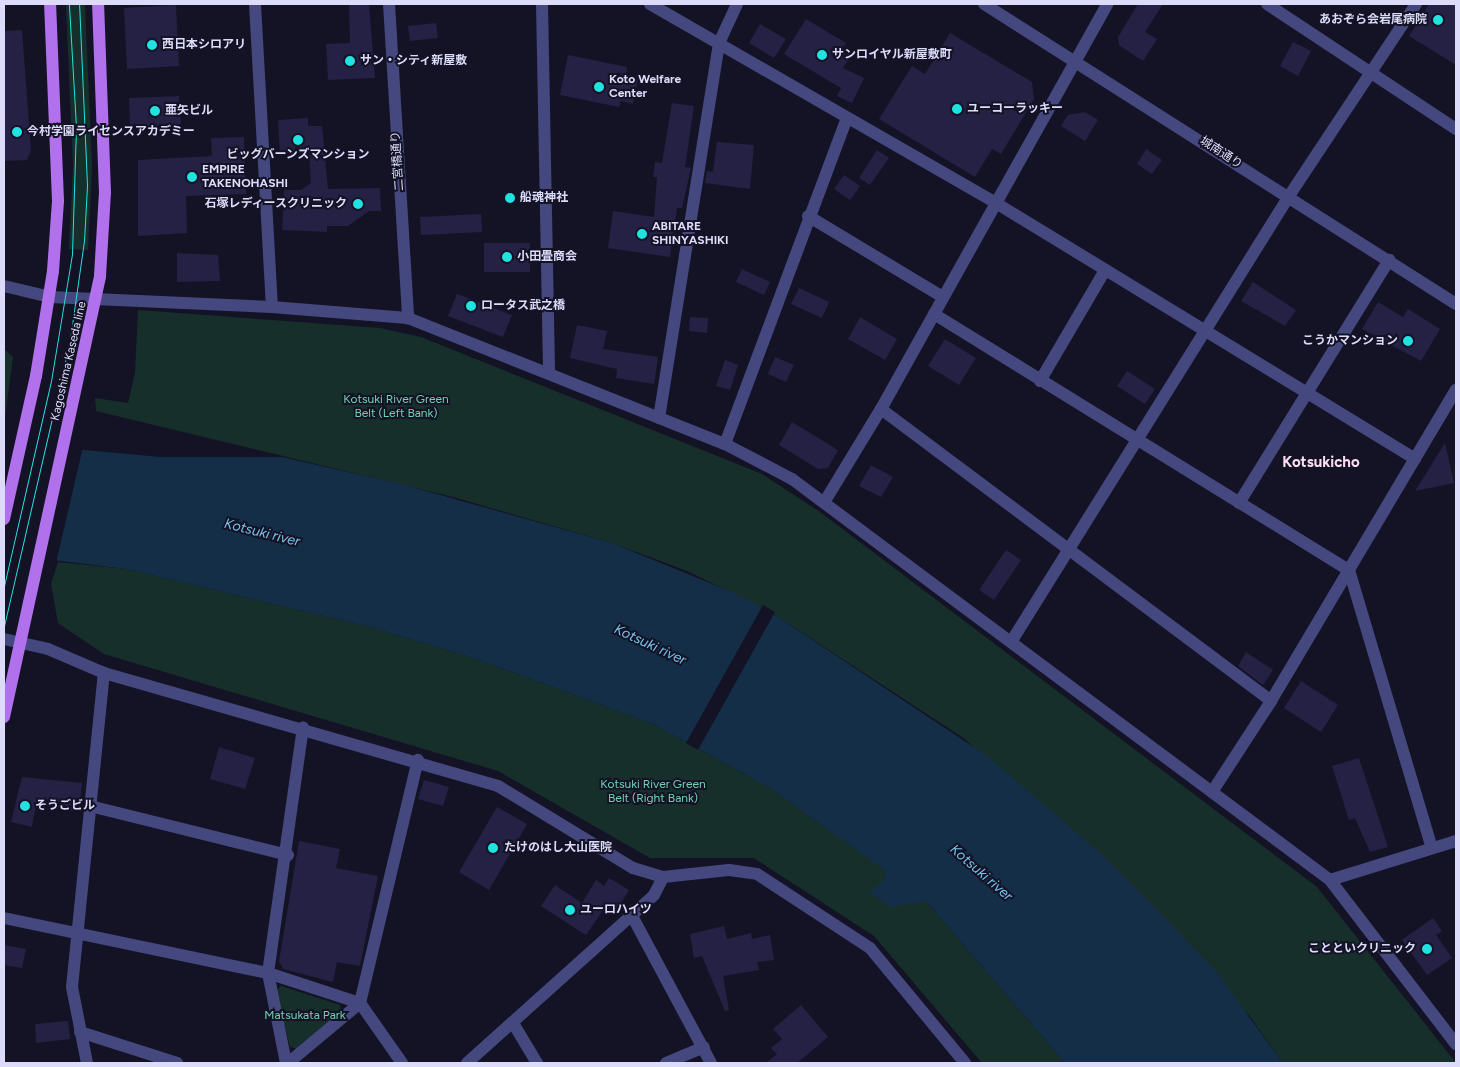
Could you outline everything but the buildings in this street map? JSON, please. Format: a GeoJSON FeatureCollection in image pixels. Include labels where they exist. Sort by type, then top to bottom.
{"type":"FeatureCollection","features":[{"type":"Feature","properties":{"kind":"main road"},"geometry":{"type":"LineString","coordinates":[[4,518],[36,376],[50,297],[58,201],[50,4]]}},
{"type":"Feature","properties":{"kind":"main road","name":"Kagoshima Kaseda line"},"geometry":{"type":"LineString","coordinates":[[4,717],[21,642],[33,576],[97,298],[105,193],[98,4]]}},
{"type":"Feature","properties":{"kind":"street"},"geometry":{"type":"LineString","coordinates":[[255,4],[272,307]]}},
{"type":"Feature","properties":{"kind":"street","name":"二宮橋通り"},"geometry":{"type":"LineString","coordinates":[[389,4],[408,318]]}},
{"type":"Feature","properties":{"kind":"street"},"geometry":{"type":"LineString","coordinates":[[542,4],[549,372]]}},
{"type":"Feature","properties":{"kind":"street"},"geometry":{"type":"LineString","coordinates":[[650,4],[996,203],[1415,460]]}},
{"type":"Feature","properties":{"kind":"street"},"geometry":{"type":"LineString","coordinates":[[659,418],[719,43],[737,4]]}},
{"type":"Feature","properties":{"kind":"street","name":"城南通り"},"geometry":{"type":"LineString","coordinates":[[984,4],[1076,60],[1456,304]]}},
{"type":"Feature","properties":{"kind":"street"},"geometry":{"type":"LineString","coordinates":[[825,501],[881,409],[1107,4]]}},
{"type":"Feature","properties":{"kind":"street"},"geometry":{"type":"LineString","coordinates":[[1267,4],[1456,129]]}},
{"type":"Feature","properties":{"kind":"street"},"geometry":{"type":"LineString","coordinates":[[1011,642],[1206,332],[1289,196],[1416,4]]}},
{"type":"Feature","properties":{"kind":"street"},"geometry":{"type":"LineString","coordinates":[[725,444],[808,216],[847,118]]}},
{"type":"Feature","properties":{"kind":"street"},"geometry":{"type":"LineString","coordinates":[[808,216],[944,297]]}},
{"type":"Feature","properties":{"kind":"street"},"geometry":{"type":"LineString","coordinates":[[1239,503],[1309,395],[1389,260]]}},
{"type":"Feature","properties":{"kind":"street"},"geometry":{"type":"LineString","coordinates":[[1040,381],[1105,270]]}},
{"type":"Feature","properties":{"kind":"street"},"geometry":{"type":"LineString","coordinates":[[4,286],[50,297],[272,307],[408,318],[549,372],[725,444],[803,485],[1330,880],[1451,1029],[1456,1044]]}},
{"type":"Feature","properties":{"kind":"street"},"geometry":{"type":"LineString","coordinates":[[934,314],[1137,442],[1350,570],[1432,848]]}},
{"type":"Feature","properties":{"kind":"street"},"geometry":{"type":"LineString","coordinates":[[1212,792],[1272,702],[1456,390]]}},
{"type":"Feature","properties":{"kind":"street"},"geometry":{"type":"LineString","coordinates":[[881,409],[1272,702]]}},
{"type":"Feature","properties":{"kind":"street"},"geometry":{"type":"LineString","coordinates":[[4,639],[48,649],[104,673],[303,727],[418,760],[498,786],[633,868],[663,876],[729,870],[757,874],[870,948],[965,1063]]}},
{"type":"Feature","properties":{"kind":"street"},"geometry":{"type":"LineString","coordinates":[[87,1063],[72,988],[104,673]]}},
{"type":"Feature","properties":{"kind":"street"},"geometry":{"type":"LineString","coordinates":[[303,727],[288,856],[268,973],[287,1063],[360,1003],[418,760]]}},
{"type":"Feature","properties":{"kind":"street"},"geometry":{"type":"LineString","coordinates":[[90,806],[288,856]]}},
{"type":"Feature","properties":{"kind":"street"},"geometry":{"type":"LineString","coordinates":[[1330,880],[1456,841]]}},
{"type":"Feature","properties":{"kind":"street"},"geometry":{"type":"LineString","coordinates":[[467,1063],[654,895],[663,876]]}},
{"type":"Feature","properties":{"kind":"street"},"geometry":{"type":"LineString","coordinates":[[631,914],[711,1063]]}},
{"type":"Feature","properties":{"kind":"street"},"geometry":{"type":"LineString","coordinates":[[4,918],[268,973],[360,1003],[402,1063]]}},
{"type":"Feature","properties":{"kind":"street"},"geometry":{"type":"LineString","coordinates":[[513,1023],[537,1063]]}},
{"type":"Feature","properties":{"kind":"street"},"geometry":{"type":"LineString","coordinates":[[80,1032],[177,1063]]}},
{"type":"Feature","properties":{"kind":"street"},"geometry":{"type":"LineString","coordinates":[[666,1063],[704,1047]]}},
{"type":"Feature","properties":{"kind":"green space"},"geometry":{"type":"Polygon","coordinates":[[[66,4],[85,4],[92,167],[88,250],[69,249],[73,167],[66,4]]]}},
{"type":"Feature","properties":{"kind":"green space","name":"Kotsuki River Green Belt (Left Bank)"},"geometry":{"type":"Polygon","coordinates":[[[138,310],[380,328],[421,337],[762,474],[820,512],[1317,887],[1456,1063],[1283,1063],[1249,1015],[965,739],[769,611],[687,571],[612,543],[453,497],[96,411],[95,398],[128,403],[135,373],[138,310]]]}},
{"type":"Feature","properties":{"kind":"green space"},"geometry":{"type":"Polygon","coordinates":[[[4,349],[13,357],[4,424],[4,349]]]}},
{"type":"Feature","properties":{"kind":"green space","name":"Kotsuki River Green Belt (Right Bank)"},"geometry":{"type":"Polygon","coordinates":[[[58,562],[127,569],[370,627],[474,658],[653,724],[770,788],[887,871],[884,880],[926,901],[1065,1063],[982,1063],[874,936],[754,858],[650,858],[498,771],[104,654],[58,623],[51,584],[58,562]]]}},
{"type":"Feature","properties":{"kind":"green space","name":"Matsukata Park"},"geometry":{"type":"Polygon","coordinates":[[[281,986],[340,1005],[341,1014],[298,1049],[290,1047],[276,991],[281,986]]]}},
{"type":"Feature","properties":{"kind":"water","name":"Kotsuki river"},"geometry":{"type":"Polygon","coordinates":[[[4,424],[84,450],[160,457],[282,457],[401,484],[612,543],[734,593],[769,611],[987,756],[1099,852],[1215,970],[1283,1063],[1065,1063],[926,901],[890,907],[869,892],[884,880],[886,871],[770,788],[653,724],[474,658],[370,627],[127,569],[53,560],[4,543],[4,424]]]}},
{"type":"Feature","properties":{"kind":"pier"},"geometry":{"type":"Polygon","coordinates":[[[5,422],[83,447],[56,563],[4,545],[5,422]]]}},
{"type":"Feature","properties":{"kind":"pier"},"geometry":{"type":"Polygon","coordinates":[[[763,605],[775,612],[698,750],[686,743],[763,605]]]}},
{"type":"Feature","properties":{"kind":"tram line"},"geometry":{"type":"LineString","coordinates":[[4,586],[51,381],[72,254],[76,127],[69,4]]}},
{"type":"Feature","properties":{"kind":"tram line"},"geometry":{"type":"LineString","coordinates":[[4,626],[70,339],[84,241],[87,185],[79,4]]}},
{"type":"Feature","properties":{"kind":"place","name":"あおぞら会岩尾病院"},"geometry":{"type":"Point","coordinates":[1438,20]}},
{"type":"Feature","properties":{"kind":"place","name":"西日本シロアリ"},"geometry":{"type":"Point","coordinates":[152,45]}},
{"type":"Feature","properties":{"kind":"place","name":"サンロイヤル新屋敷町"},"geometry":{"type":"Point","coordinates":[822,55]}},
{"type":"Feature","properties":{"kind":"place","name":"サン・シティ新屋敷"},"geometry":{"type":"Point","coordinates":[350,61]}},
{"type":"Feature","properties":{"kind":"place","name":"Koto Welfare Center"},"geometry":{"type":"Point","coordinates":[599,87]}},
{"type":"Feature","properties":{"kind":"place","name":"ユーコーラッキー"},"geometry":{"type":"Point","coordinates":[957,109]}},
{"type":"Feature","properties":{"kind":"place","name":"亜矢ビル"},"geometry":{"type":"Point","coordinates":[155,111]}},
{"type":"Feature","properties":{"kind":"place","name":"今村学園ライセンスアカデミー"},"geometry":{"type":"Point","coordinates":[17,132]}},
{"type":"Feature","properties":{"kind":"place","name":"ビッグバーンズマンション"},"geometry":{"type":"Point","coordinates":[298,140]}},
{"type":"Feature","properties":{"kind":"place","name":"EMPIRE TAKENOHASHI"},"geometry":{"type":"Point","coordinates":[192,177]}},
{"type":"Feature","properties":{"kind":"place","name":"船魂神社"},"geometry":{"type":"Point","coordinates":[510,198]}},
{"type":"Feature","properties":{"kind":"place","name":"石塚レディースクリニック"},"geometry":{"type":"Point","coordinates":[358,204]}},
{"type":"Feature","properties":{"kind":"place","name":"ABITARE SHINYASHIKI"},"geometry":{"type":"Point","coordinates":[642,234]}},
{"type":"Feature","properties":{"kind":"place","name":"小田畳商会"},"geometry":{"type":"Point","coordinates":[507,257]}},
{"type":"Feature","properties":{"kind":"place","name":"ロータス武之橋"},"geometry":{"type":"Point","coordinates":[471,306]}},
{"type":"Feature","properties":{"kind":"place","name":"こうかマンション"},"geometry":{"type":"Point","coordinates":[1408,341]}},
{"type":"Feature","properties":{"kind":"place","name":"そうごビル"},"geometry":{"type":"Point","coordinates":[25,806]}},
{"type":"Feature","properties":{"kind":"place","name":"たけのはし大山医院"},"geometry":{"type":"Point","coordinates":[493,848]}},
{"type":"Feature","properties":{"kind":"place","name":"ユーロハイツ"},"geometry":{"type":"Point","coordinates":[570,910]}},
{"type":"Feature","properties":{"kind":"place","name":"ことといクリニック"},"geometry":{"type":"Point","coordinates":[1427,949]}},
{"type":"Feature","properties":{"kind":"district","name":"Kotsukicho"},"geometry":{"type":"Point","coordinates":[1321,463]}}]}
